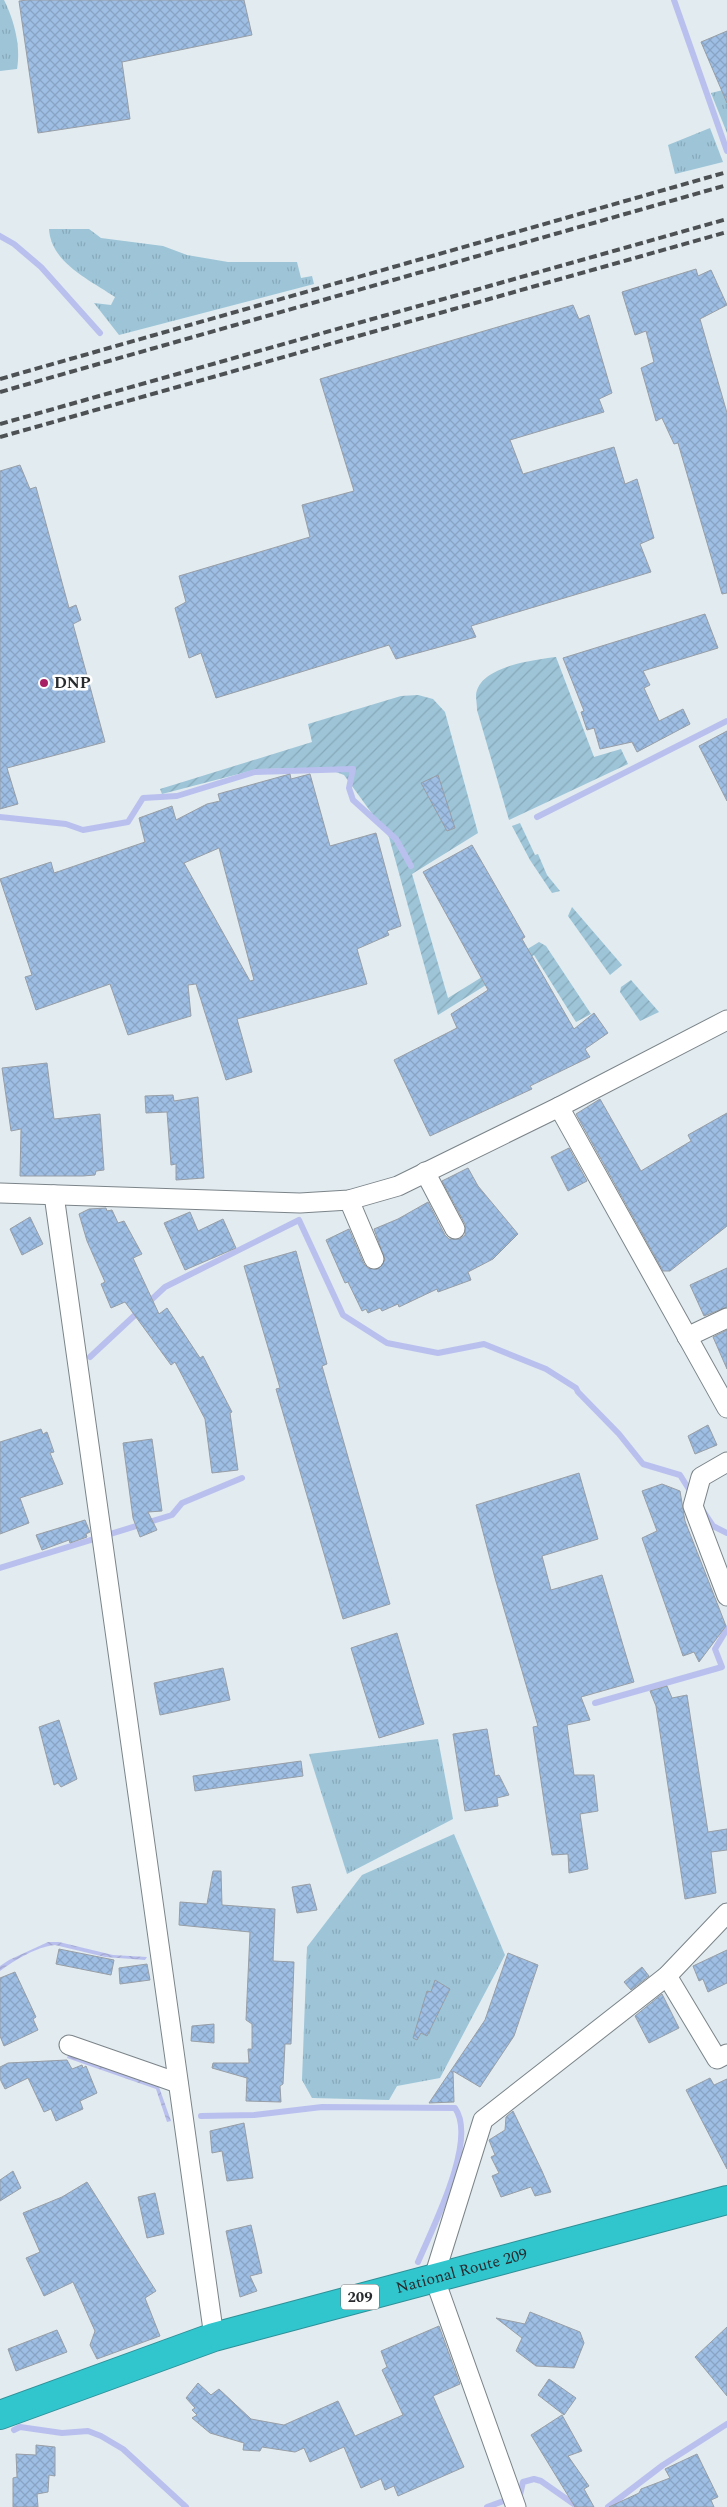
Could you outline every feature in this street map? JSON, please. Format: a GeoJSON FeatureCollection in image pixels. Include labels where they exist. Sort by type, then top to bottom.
{"type":"FeatureCollection","features":[{"type":"Feature","properties":{"kind":"highway","name":"National Route 209"},"geometry":{"type":"LineString","coordinates":[[0,2415],[214,2337],[727,2200]]}},
{"type":"Feature","properties":{"kind":"street"},"geometry":{"type":"LineString","coordinates":[[0,1193],[300,1203],[349,1200],[398,1186],[559,1107],[727,1020]]}},
{"type":"Feature","properties":{"kind":"street"},"geometry":{"type":"LineString","coordinates":[[559,1107],[727,1408]]}},
{"type":"Feature","properties":{"kind":"street"},"geometry":{"type":"LineString","coordinates":[[425,1172],[455,1229]]}},
{"type":"Feature","properties":{"kind":"street"},"geometry":{"type":"LineString","coordinates":[[54,1195],[214,2337]]}},
{"type":"Feature","properties":{"kind":"street"},"geometry":{"type":"LineString","coordinates":[[349,1200],[374,1260]]}},
{"type":"Feature","properties":{"kind":"street"},"geometry":{"type":"LineString","coordinates":[[687,1337],[727,1318]]}},
{"type":"Feature","properties":{"kind":"street"},"geometry":{"type":"LineString","coordinates":[[727,1462],[701,1477],[693,1506],[727,1596]]}},
{"type":"Feature","properties":{"kind":"street"},"geometry":{"type":"LineString","coordinates":[[516,2507],[434,2277],[483,2120],[667,1976],[727,1913]]}},
{"type":"Feature","properties":{"kind":"street"},"geometry":{"type":"LineString","coordinates":[[667,1976],[717,2059],[727,2054]]}},
{"type":"Feature","properties":{"kind":"street"},"geometry":{"type":"LineString","coordinates":[[69,2045],[178,2083]]}},
{"type":"Feature","properties":{"kind":"green space"},"geometry":{"type":"Polygon","coordinates":[[[0,0],[4,0],[16,33],[17,69],[0,71],[0,0]]]}},
{"type":"Feature","properties":{"kind":"green space"},"geometry":{"type":"Polygon","coordinates":[[[727,89],[727,133],[711,93],[727,89]]]}},
{"type":"Feature","properties":{"kind":"green space"},"geometry":{"type":"Polygon","coordinates":[[[710,128],[723,162],[675,174],[668,145],[710,128]]]}},
{"type":"Feature","properties":{"kind":"green space"},"geometry":{"type":"Polygon","coordinates":[[[49,229],[89,229],[101,238],[163,246],[187,255],[228,262],[297,262],[301,278],[312,276],[314,284],[119,335],[94,303],[111,305],[115,297],[84,277],[64,261],[51,241],[49,229]]]}},
{"type":"Feature","properties":{"kind":"green space"},"geometry":{"type":"Polygon","coordinates":[[[556,657],[594,757],[621,749],[628,764],[509,820],[477,710],[476,695],[479,685],[497,671],[509,666],[556,657]]]}},
{"type":"Feature","properties":{"kind":"green space"},"geometry":{"type":"Polygon","coordinates":[[[418,695],[433,699],[445,712],[478,833],[412,874],[448,998],[539,942],[546,946],[591,1014],[576,1022],[534,955],[438,1015],[389,837],[344,775],[325,768],[258,769],[162,794],[160,789],[312,742],[308,724],[401,696],[418,695]]]}},
{"type":"Feature","properties":{"kind":"green space"},"geometry":{"type":"Polygon","coordinates":[[[520,823],[535,855],[538,854],[547,875],[560,891],[552,893],[530,860],[512,826],[520,823]]]}},
{"type":"Feature","properties":{"kind":"green space"},"geometry":{"type":"Polygon","coordinates":[[[572,907],[622,965],[610,975],[568,916],[572,907]]]}},
{"type":"Feature","properties":{"kind":"green space"},"geometry":{"type":"Polygon","coordinates":[[[631,980],[659,1012],[640,1021],[620,992],[621,987],[631,980]]]}},
{"type":"Feature","properties":{"kind":"green space"},"geometry":{"type":"Polygon","coordinates":[[[438,1739],[453,1819],[347,1874],[309,1754],[438,1739]]]}},
{"type":"Feature","properties":{"kind":"green space"},"geometry":{"type":"Polygon","coordinates":[[[454,1834],[505,1955],[440,2078],[397,2086],[389,2100],[312,2098],[302,2080],[307,1947],[362,1875],[454,1834]]]}},
{"type":"Feature","properties":{"kind":"water"},"geometry":{"type":"Polygon","coordinates":[[[48,1942],[59,1942],[113,1955],[147,1957],[145,1960],[105,1957],[55,1945],[33,1951],[0,1971],[0,1966],[9,1960],[48,1942]]]}},
{"type":"Feature","properties":{"kind":"water"},"geometry":{"type":"Polygon","coordinates":[[[68,2055],[159,2087],[171,2121],[167,2122],[156,2089],[67,2058],[68,2055]]]}},
{"type":"Feature","properties":{"kind":"building"},"geometry":{"type":"Polygon","coordinates":[[[244,0],[252,35],[122,62],[130,119],[38,133],[19,1],[244,0]]]}},
{"type":"Feature","properties":{"kind":"building"},"geometry":{"type":"Polygon","coordinates":[[[727,31],[727,103],[701,42],[727,31]]]}},
{"type":"Feature","properties":{"kind":"building"},"geometry":{"type":"Polygon","coordinates":[[[696,269],[698,276],[711,270],[727,305],[700,319],[727,413],[727,593],[722,594],[678,443],[674,444],[662,418],[656,421],[641,368],[654,362],[646,331],[635,335],[622,292],[696,269]]]}},
{"type":"Feature","properties":{"kind":"building"},"geometry":{"type":"Polygon","coordinates":[[[573,305],[579,319],[589,315],[612,393],[599,399],[604,412],[510,440],[523,474],[614,447],[625,484],[637,479],[654,538],[640,544],[651,572],[471,626],[476,637],[396,659],[389,645],[216,698],[201,653],[189,658],[175,608],[186,602],[179,576],[310,537],[302,505],[354,491],[320,379],[573,305]]]}},
{"type":"Feature","properties":{"kind":"building","name":"DNP"},"geometry":{"type":"Polygon","coordinates":[[[20,465],[30,489],[36,487],[69,608],[76,605],[81,620],[73,624],[105,742],[7,768],[18,804],[0,809],[0,471],[20,465]]]}},
{"type":"Feature","properties":{"kind":"building"},"geometry":{"type":"Polygon","coordinates":[[[705,614],[718,648],[643,671],[650,685],[644,688],[659,721],[683,709],[690,724],[637,752],[632,742],[600,749],[594,728],[587,730],[581,712],[584,711],[563,658],[705,614]]]}},
{"type":"Feature","properties":{"kind":"building"},"geometry":{"type":"Polygon","coordinates":[[[727,731],[727,801],[699,746],[727,731]]]}},
{"type":"Feature","properties":{"kind":"building"},"geometry":{"type":"Polygon","coordinates":[[[290,774],[291,779],[310,774],[330,846],[376,833],[401,926],[387,931],[389,935],[357,949],[367,984],[237,1019],[252,1072],[226,1080],[196,984],[188,985],[191,1016],[128,1035],[110,984],[36,1010],[25,977],[32,975],[0,879],[51,862],[54,873],[145,842],[139,818],[172,806],[176,820],[207,804],[220,801],[218,794],[290,774]],[[219,848],[184,863],[250,981],[254,980],[219,848]]]}},
{"type":"Feature","properties":{"kind":"building"},"geometry":{"type":"Polygon","coordinates":[[[438,775],[455,828],[447,831],[421,783],[438,775]]]}},
{"type":"Feature","properties":{"kind":"building"},"geometry":{"type":"Polygon","coordinates":[[[472,845],[525,937],[522,939],[574,1029],[594,1013],[608,1033],[585,1049],[590,1057],[530,1086],[532,1089],[430,1136],[394,1060],[457,1028],[451,1014],[488,990],[423,872],[472,845]]]}},
{"type":"Feature","properties":{"kind":"building"},"geometry":{"type":"Polygon","coordinates":[[[47,1063],[54,1119],[100,1114],[104,1170],[96,1171],[95,1175],[20,1176],[21,1129],[11,1131],[2,1068],[47,1063]]]}},
{"type":"Feature","properties":{"kind":"building"},"geometry":{"type":"Polygon","coordinates":[[[173,1095],[174,1101],[198,1097],[204,1178],[176,1180],[176,1164],[171,1165],[167,1112],[146,1113],[145,1096],[173,1095]]]}},
{"type":"Feature","properties":{"kind":"building"},"geometry":{"type":"Polygon","coordinates":[[[600,1099],[641,1171],[691,1141],[688,1135],[727,1113],[727,1226],[670,1271],[663,1271],[576,1114],[600,1099]]]}},
{"type":"Feature","properties":{"kind":"building"},"geometry":{"type":"Polygon","coordinates":[[[569,1148],[587,1181],[568,1191],[551,1157],[569,1148]]]}},
{"type":"Feature","properties":{"kind":"building"},"geometry":{"type":"Polygon","coordinates":[[[468,1168],[478,1186],[518,1234],[493,1259],[468,1272],[471,1280],[438,1292],[437,1289],[399,1307],[398,1304],[382,1311],[380,1308],[368,1313],[366,1309],[362,1311],[348,1282],[345,1283],[326,1240],[349,1229],[364,1264],[368,1268],[378,1269],[385,1260],[374,1229],[398,1219],[428,1202],[445,1235],[449,1239],[460,1239],[465,1235],[465,1224],[442,1181],[468,1168]]]}},
{"type":"Feature","properties":{"kind":"building"},"geometry":{"type":"Polygon","coordinates":[[[106,1208],[107,1211],[112,1210],[118,1223],[124,1221],[142,1254],[133,1258],[159,1314],[167,1308],[200,1358],[203,1356],[232,1412],[230,1413],[238,1470],[212,1473],[205,1419],[175,1362],[171,1365],[125,1302],[111,1308],[101,1284],[105,1282],[87,1241],[79,1214],[89,1209],[106,1208]]]}},
{"type":"Feature","properties":{"kind":"building"},"geometry":{"type":"Polygon","coordinates":[[[190,1212],[198,1231],[223,1219],[236,1248],[185,1270],[164,1223],[190,1212]]]}},
{"type":"Feature","properties":{"kind":"building"},"geometry":{"type":"Polygon","coordinates":[[[30,1217],[43,1244],[22,1255],[10,1229],[30,1217]]]}},
{"type":"Feature","properties":{"kind":"building"},"geometry":{"type":"Polygon","coordinates":[[[296,1251],[327,1364],[322,1366],[390,1604],[343,1619],[276,1389],[280,1388],[244,1266],[296,1251]]]}},
{"type":"Feature","properties":{"kind":"building"},"geometry":{"type":"Polygon","coordinates":[[[727,1268],[727,1307],[704,1316],[690,1285],[727,1268]]]}},
{"type":"Feature","properties":{"kind":"building"},"geometry":{"type":"Polygon","coordinates":[[[727,1330],[727,1369],[713,1337],[727,1330]]]}},
{"type":"Feature","properties":{"kind":"building"},"geometry":{"type":"Polygon","coordinates":[[[708,1425],[717,1445],[695,1454],[688,1436],[708,1425]]]}},
{"type":"Feature","properties":{"kind":"building"},"geometry":{"type":"Polygon","coordinates":[[[41,1429],[43,1434],[47,1432],[54,1452],[50,1453],[63,1484],[20,1498],[29,1523],[0,1534],[0,1442],[41,1429]]]}},
{"type":"Feature","properties":{"kind":"building"},"geometry":{"type":"Polygon","coordinates":[[[152,1439],[162,1511],[148,1512],[157,1530],[140,1537],[133,1518],[123,1443],[152,1439]]]}},
{"type":"Feature","properties":{"kind":"building"},"geometry":{"type":"Polygon","coordinates":[[[579,1473],[598,1539],[542,1556],[551,1590],[602,1575],[634,1682],[581,1697],[590,1720],[567,1725],[574,1775],[594,1775],[598,1811],[580,1814],[588,1869],[569,1873],[568,1854],[552,1855],[533,1727],[538,1726],[476,1505],[579,1473]]]}},
{"type":"Feature","properties":{"kind":"building"},"geometry":{"type":"Polygon","coordinates":[[[662,1484],[680,1491],[685,1521],[726,1626],[699,1662],[694,1652],[683,1656],[642,1538],[657,1531],[642,1491],[662,1484]]]}},
{"type":"Feature","properties":{"kind":"building"},"geometry":{"type":"Polygon","coordinates":[[[85,1520],[90,1532],[86,1534],[87,1537],[70,1543],[69,1540],[42,1550],[36,1535],[85,1520]]]}},
{"type":"Feature","properties":{"kind":"building"},"geometry":{"type":"Polygon","coordinates":[[[397,1633],[424,1724],[379,1738],[351,1648],[397,1633]]]}},
{"type":"Feature","properties":{"kind":"building"},"geometry":{"type":"Polygon","coordinates":[[[223,1668],[230,1700],[160,1715],[154,1683],[223,1668]]]}},
{"type":"Feature","properties":{"kind":"building"},"geometry":{"type":"Polygon","coordinates":[[[667,1686],[672,1698],[687,1695],[708,1832],[727,1829],[727,1850],[711,1852],[716,1893],[685,1899],[656,1706],[650,1691],[667,1686]]]}},
{"type":"Feature","properties":{"kind":"building"},"geometry":{"type":"Polygon","coordinates":[[[59,1720],[77,1779],[61,1787],[58,1783],[54,1785],[39,1727],[59,1720]]]}},
{"type":"Feature","properties":{"kind":"building"},"geometry":{"type":"Polygon","coordinates":[[[487,1729],[495,1776],[499,1775],[509,1795],[497,1798],[498,1806],[465,1811],[453,1734],[487,1729]]]}},
{"type":"Feature","properties":{"kind":"building"},"geometry":{"type":"Polygon","coordinates":[[[301,1761],[303,1776],[195,1791],[193,1776],[301,1761]]]}},
{"type":"Feature","properties":{"kind":"building"},"geometry":{"type":"Polygon","coordinates":[[[213,1871],[221,1871],[222,1905],[275,1909],[273,1961],[294,1962],[291,2044],[285,2044],[283,2084],[280,2086],[281,2102],[246,2101],[247,2078],[212,2068],[213,2063],[249,2063],[248,2049],[252,2049],[252,2024],[246,2020],[250,1932],[179,1925],[180,1902],[207,1904],[213,1871]]]}},
{"type":"Feature","properties":{"kind":"building"},"geometry":{"type":"Polygon","coordinates":[[[310,1884],[317,1910],[297,1913],[292,1887],[310,1884]]]}},
{"type":"Feature","properties":{"kind":"building"},"geometry":{"type":"Polygon","coordinates":[[[59,1949],[114,1960],[111,1975],[56,1964],[59,1949]]]}},
{"type":"Feature","properties":{"kind":"building"},"geometry":{"type":"Polygon","coordinates":[[[727,1950],[727,1983],[708,1992],[703,1979],[699,1981],[693,1966],[727,1950]]]}},
{"type":"Feature","properties":{"kind":"building"},"geometry":{"type":"Polygon","coordinates":[[[508,1953],[538,1965],[514,2036],[480,2087],[453,2071],[454,2102],[429,2103],[485,2020],[508,1953]]]}},
{"type":"Feature","properties":{"kind":"building"},"geometry":{"type":"Polygon","coordinates":[[[147,1964],[150,1980],[120,1984],[119,1968],[147,1964]]]}},
{"type":"Feature","properties":{"kind":"building"},"geometry":{"type":"Polygon","coordinates":[[[642,1967],[649,1976],[631,1990],[624,1982],[642,1967]]]}},
{"type":"Feature","properties":{"kind":"building"},"geometry":{"type":"Polygon","coordinates":[[[15,1972],[36,2017],[33,2019],[38,2030],[4,2046],[0,2036],[0,1978],[15,1972]]]}},
{"type":"Feature","properties":{"kind":"building"},"geometry":{"type":"Polygon","coordinates":[[[435,1980],[450,1989],[427,2036],[421,2033],[417,2040],[413,2038],[427,1991],[431,1992],[435,1980]]]}},
{"type":"Feature","properties":{"kind":"building"},"geometry":{"type":"Polygon","coordinates":[[[662,1994],[679,2028],[649,2043],[635,2016],[662,1994]]]}},
{"type":"Feature","properties":{"kind":"building"},"geometry":{"type":"Polygon","coordinates":[[[214,2024],[214,2043],[191,2041],[192,2026],[214,2024]]]}},
{"type":"Feature","properties":{"kind":"building"},"geometry":{"type":"Polygon","coordinates":[[[67,2060],[72,2069],[82,2065],[83,2068],[86,2066],[97,2093],[80,2101],[83,2109],[56,2121],[51,2109],[44,2112],[28,2078],[5,2089],[0,2079],[0,2067],[8,2063],[67,2060]]]}},
{"type":"Feature","properties":{"kind":"building"},"geometry":{"type":"Polygon","coordinates":[[[710,2078],[714,2085],[727,2079],[727,2169],[686,2090],[710,2078]]]}},
{"type":"Feature","properties":{"kind":"building"},"geometry":{"type":"Polygon","coordinates":[[[513,2111],[551,2192],[535,2196],[531,2187],[501,2197],[492,2176],[499,2173],[491,2157],[495,2155],[489,2140],[505,2130],[506,2117],[513,2111]]]}},
{"type":"Feature","properties":{"kind":"building"},"geometry":{"type":"Polygon","coordinates":[[[244,2123],[253,2178],[227,2181],[222,2151],[212,2153],[210,2131],[244,2123]]]}},
{"type":"Feature","properties":{"kind":"building"},"geometry":{"type":"Polygon","coordinates":[[[13,2171],[21,2188],[0,2201],[0,2180],[13,2171]]]}},
{"type":"Feature","properties":{"kind":"building"},"geometry":{"type":"Polygon","coordinates":[[[87,2182],[156,2291],[145,2298],[160,2336],[97,2359],[90,2345],[95,2331],[73,2282],[44,2296],[26,2258],[40,2252],[23,2213],[62,2197],[87,2182]]]}},
{"type":"Feature","properties":{"kind":"building"},"geometry":{"type":"Polygon","coordinates":[[[155,2193],[164,2234],[147,2238],[138,2197],[155,2193]]]}},
{"type":"Feature","properties":{"kind":"building"},"geometry":{"type":"Polygon","coordinates":[[[251,2225],[262,2273],[250,2276],[257,2291],[240,2297],[226,2231],[251,2225]]]}},
{"type":"Feature","properties":{"kind":"building"},"geometry":{"type":"Polygon","coordinates":[[[530,2312],[580,2332],[584,2343],[574,2368],[536,2366],[516,2351],[522,2338],[496,2318],[525,2324],[530,2312]]]}},
{"type":"Feature","properties":{"kind":"building"},"geometry":{"type":"Polygon","coordinates":[[[439,2326],[460,2384],[433,2396],[464,2467],[398,2496],[394,2486],[385,2490],[381,2479],[361,2488],[344,2447],[310,2462],[304,2448],[295,2452],[262,2447],[260,2451],[243,2450],[244,2443],[210,2433],[192,2418],[197,2415],[192,2410],[195,2408],[186,2398],[198,2383],[211,2395],[219,2389],[251,2419],[284,2425],[338,2401],[355,2436],[403,2415],[382,2370],[387,2367],[381,2351],[439,2326]]]}},
{"type":"Feature","properties":{"kind":"building"},"geometry":{"type":"Polygon","coordinates":[[[727,2327],[727,2396],[695,2357],[727,2327]]]}},
{"type":"Feature","properties":{"kind":"building"},"geometry":{"type":"Polygon","coordinates":[[[57,2330],[67,2352],[16,2371],[8,2349],[57,2330]]]}},
{"type":"Feature","properties":{"kind":"building"},"geometry":{"type":"Polygon","coordinates":[[[549,2379],[576,2398],[564,2415],[538,2395],[549,2379]]]}},
{"type":"Feature","properties":{"kind":"building"},"geometry":{"type":"Polygon","coordinates":[[[562,2415],[582,2451],[568,2456],[589,2486],[584,2489],[594,2507],[575,2507],[531,2435],[562,2415]]]}},
{"type":"Feature","properties":{"kind":"building"},"geometry":{"type":"Polygon","coordinates":[[[36,2445],[55,2447],[55,2476],[49,2475],[48,2492],[37,2494],[38,2507],[13,2507],[13,2478],[17,2477],[16,2454],[36,2455],[36,2445]]]}},
{"type":"Feature","properties":{"kind":"building"},"geometry":{"type":"Polygon","coordinates":[[[697,2454],[718,2497],[711,2500],[714,2507],[609,2507],[639,2493],[641,2489],[670,2478],[665,2469],[697,2454]]]}},
{"type":"Feature","properties":{"kind":"waterway"},"geometry":{"type":"LineString","coordinates":[[674,0],[727,151]]}},
{"type":"Feature","properties":{"kind":"waterway"},"geometry":{"type":"LineString","coordinates":[[0,236],[14,244],[41,267],[100,333]]}},
{"type":"Feature","properties":{"kind":"waterway"},"geometry":{"type":"LineString","coordinates":[[537,817],[727,721]]}},
{"type":"Feature","properties":{"kind":"waterway"},"geometry":{"type":"LineString","coordinates":[[0,817],[66,824],[83,830],[128,822],[143,798],[177,796],[255,772],[353,769],[349,788],[353,800],[396,839],[411,866]]}},
{"type":"Feature","properties":{"kind":"waterway"},"geometry":{"type":"LineString","coordinates":[[90,1357],[165,1287],[299,1220],[343,1315],[387,1343],[438,1353],[484,1344],[546,1369],[576,1388],[619,1434],[643,1464],[680,1475],[692,1494]]}},
{"type":"Feature","properties":{"kind":"waterway"},"geometry":{"type":"LineString","coordinates":[[0,1568],[172,1515],[182,1503],[242,1478]]}},
{"type":"Feature","properties":{"kind":"waterway"},"geometry":{"type":"LineString","coordinates":[[703,1511],[713,1526],[727,1533]]}},
{"type":"Feature","properties":{"kind":"waterway"},"geometry":{"type":"LineString","coordinates":[[595,1703],[722,1667],[715,1649],[727,1629]]}},
{"type":"Feature","properties":{"kind":"waterway"},"geometry":{"type":"LineString","coordinates":[[201,2116],[254,2115],[322,2107],[455,2108],[461,2122],[461,2141],[457,2162],[442,2207],[418,2262]]}},
{"type":"Feature","properties":{"kind":"waterway"},"geometry":{"type":"LineString","coordinates":[[608,2507],[663,2465],[727,2424]]}},
{"type":"Feature","properties":{"kind":"waterway"},"geometry":{"type":"LineString","coordinates":[[14,2430],[20,2427],[62,2433],[88,2431],[101,2436],[123,2449],[186,2507]]}},
{"type":"Feature","properties":{"kind":"waterway"},"geometry":{"type":"LineString","coordinates":[[487,2507],[520,2495],[523,2482],[534,2479],[541,2481],[578,2507]]}},
{"type":"Feature","properties":{"kind":"railway"},"geometry":{"type":"LineString","coordinates":[[0,379],[727,172]]}},
{"type":"Feature","properties":{"kind":"railway"},"geometry":{"type":"LineString","coordinates":[[0,392],[727,185]]}},
{"type":"Feature","properties":{"kind":"railway"},"geometry":{"type":"LineString","coordinates":[[0,424],[727,219]]}},
{"type":"Feature","properties":{"kind":"railway"},"geometry":{"type":"LineString","coordinates":[[0,437],[727,232]]}},
{"type":"Feature","properties":{"kind":"place","name":"DNP"},"geometry":{"type":"Point","coordinates":[44,683]}}]}
